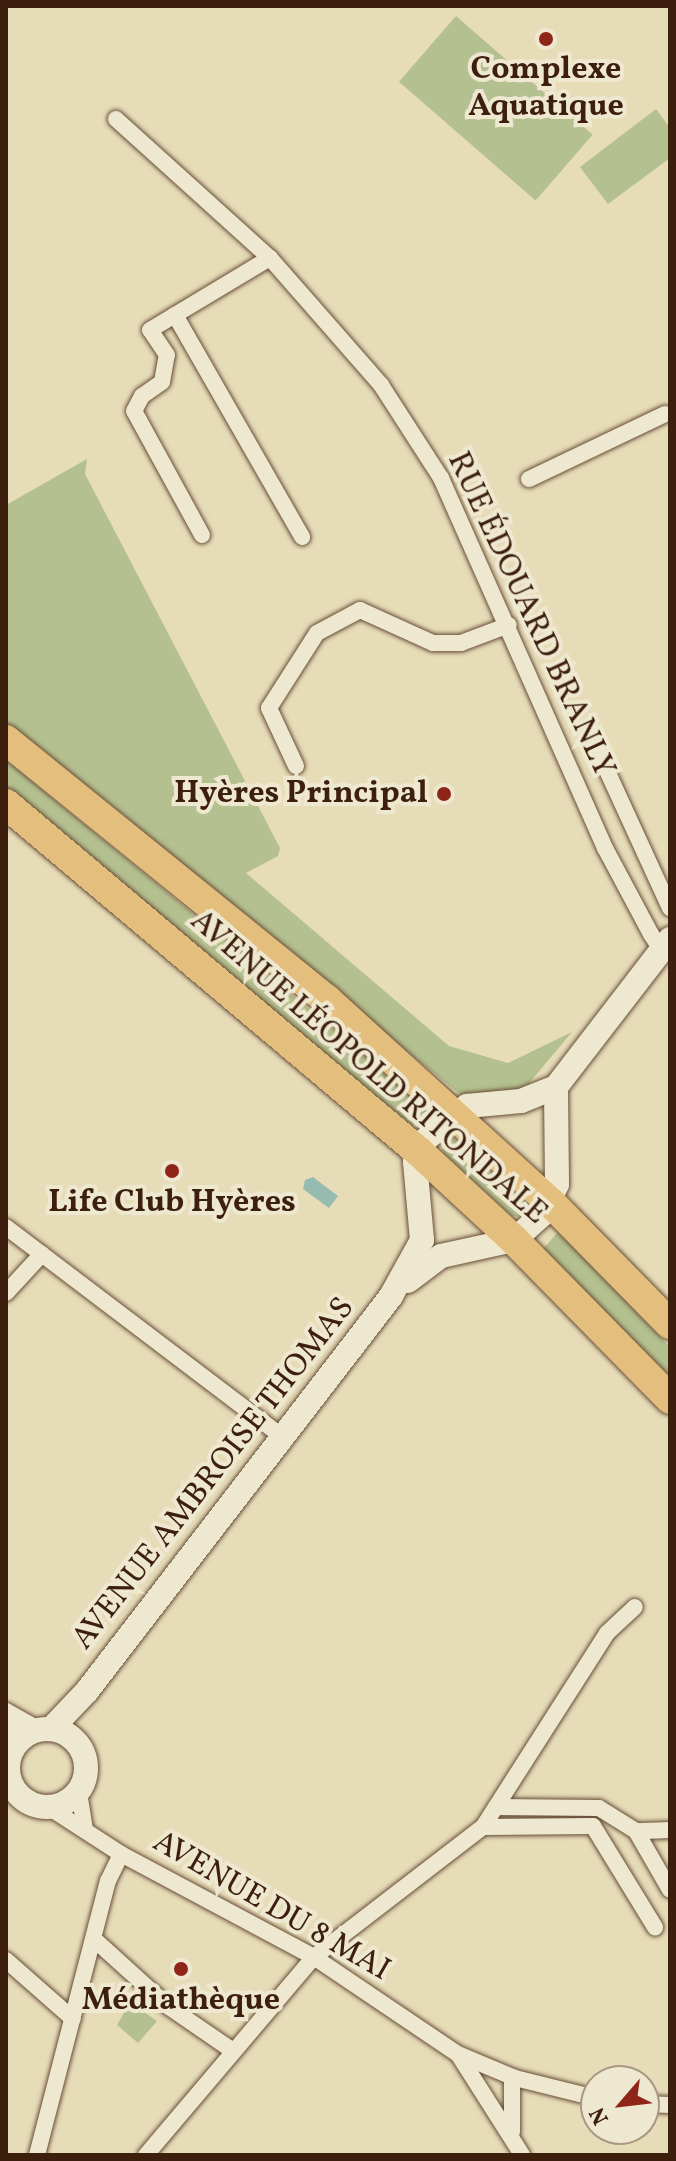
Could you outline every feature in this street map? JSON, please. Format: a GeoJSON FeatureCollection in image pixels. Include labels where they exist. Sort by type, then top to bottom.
{"type":"FeatureCollection","features":[{"type":"Feature","properties":{"kind":"highway","name":"AVENUE LÉOPOLD RITONDALE"},"geometry":{"type":"LineString","coordinates":[[6,740],[327,1000],[551,1203],[670,1324]]}},
{"type":"Feature","properties":{"kind":"highway","name":"AVENUE LÉOPOLD RITONDALE"},"geometry":{"type":"LineString","coordinates":[[6,804],[418,1151],[514,1240],[670,1399]]}},
{"type":"Feature","properties":{"kind":"street","name":"RUE ÉDOUARD BRANLY"},"geometry":{"type":"LineString","coordinates":[[116,119],[270,258],[381,385],[441,478],[509,625],[605,848],[667,946]]}},
{"type":"Feature","properties":{"kind":"street"},"geometry":{"type":"LineString","coordinates":[[202,535],[134,411],[142,396],[162,382],[167,355],[150,330],[270,258]]}},
{"type":"Feature","properties":{"kind":"street"},"geometry":{"type":"LineString","coordinates":[[175,315],[302,537]]}},
{"type":"Feature","properties":{"kind":"street"},"geometry":{"type":"LineString","coordinates":[[529,479],[665,414]]}},
{"type":"Feature","properties":{"kind":"street"},"geometry":{"type":"LineString","coordinates":[[296,766],[269,708],[317,633],[360,610],[433,643],[461,643],[509,625]]}},
{"type":"Feature","properties":{"kind":"street"},"geometry":{"type":"LineString","coordinates":[[593,740],[670,908]]}},
{"type":"Feature","properties":{"kind":"street"},"geometry":{"type":"LineString","coordinates":[[418,1151],[453,1113],[467,1106],[521,1101],[556,1087],[667,946]]}},
{"type":"Feature","properties":{"kind":"street"},"geometry":{"type":"LineString","coordinates":[[514,1240],[551,1203],[557,1184],[556,1087]]}},
{"type":"Feature","properties":{"kind":"street","name":"AVENUE AMBROISE THOMAS"},"geometry":{"type":"LineString","coordinates":[[45,1729],[87,1691],[391,1296],[422,1240],[418,1151]]}},
{"type":"Feature","properties":{"kind":"street"},"geometry":{"type":"LineString","coordinates":[[6,1227],[283,1437]]}},
{"type":"Feature","properties":{"kind":"street","name":"AVENUE AMBROISE THOMAS"},"geometry":{"type":"LineString","coordinates":[[391,1296],[441,1256],[514,1240]]}},
{"type":"Feature","properties":{"kind":"street"},"geometry":{"type":"LineString","coordinates":[[6,1293],[42,1254]]}},
{"type":"Feature","properties":{"kind":"street"},"geometry":{"type":"LineString","coordinates":[[146,2155],[314,1957],[483,1827],[607,1633],[635,1607]]}},
{"type":"Feature","properties":{"kind":"street","name":"AVENUE AMBROISE THOMAS"},"geometry":{"type":"LineString","coordinates":[[77,1742],[87,1691]]}},
{"type":"Feature","properties":{"kind":"street"},"geometry":{"type":"LineString","coordinates":[[6,1711],[77,1742],[86,1773],[79,1792],[85,1830]]}},
{"type":"Feature","properties":{"kind":"street"},"geometry":{"type":"LineString","coordinates":[[6,1711],[15,1744],[8,1762],[8,1785],[40,1806]]}},
{"type":"Feature","properties":{"kind":"street"},"geometry":{"type":"LineString","coordinates":[[15,1744],[45,1729]]}},
{"type":"Feature","properties":{"kind":"street"},"geometry":{"type":"LineString","coordinates":[[6,1815],[79,1792]]}},
{"type":"Feature","properties":{"kind":"street","name":"AVENUE DU 8 MAI"},"geometry":{"type":"LineString","coordinates":[[40,1806],[121,1854],[314,1957],[458,2054],[519,2150]]}},
{"type":"Feature","properties":{"kind":"street"},"geometry":{"type":"LineString","coordinates":[[496,1807],[599,1808],[636,1831],[670,1890]]}},
{"type":"Feature","properties":{"kind":"street"},"geometry":{"type":"LineString","coordinates":[[483,1827],[593,1826],[655,1927]]}},
{"type":"Feature","properties":{"kind":"street"},"geometry":{"type":"LineString","coordinates":[[636,1831],[670,1830]]}},
{"type":"Feature","properties":{"kind":"street"},"geometry":{"type":"LineString","coordinates":[[37,2155],[108,1881],[121,1854]]}},
{"type":"Feature","properties":{"kind":"street"},"geometry":{"type":"LineString","coordinates":[[95,1940],[169,2007],[233,2051]]}},
{"type":"Feature","properties":{"kind":"street"},"geometry":{"type":"LineString","coordinates":[[6,1960],[73,2019]]}},
{"type":"Feature","properties":{"kind":"street"},"geometry":{"type":"LineString","coordinates":[[458,2054],[510,2076],[580,2094]]}},
{"type":"Feature","properties":{"kind":"street"},"geometry":{"type":"LineString","coordinates":[[491,2105],[496,2084],[510,2076]]}},
{"type":"Feature","properties":{"kind":"street","name":"AVENUE DU 8 MAI"},"geometry":{"type":"LineString","coordinates":[[510,2076],[510,2120],[519,2150]]}},
{"type":"Feature","properties":{"kind":"green space"},"geometry":{"type":"Polygon","coordinates":[[[456,16],[593,135],[536,200],[399,82],[456,16]]]}},
{"type":"Feature","properties":{"kind":"green space"},"geometry":{"type":"Polygon","coordinates":[[[656,109],[670,128],[670,158],[608,204],[580,167],[656,109]]]}},
{"type":"Feature","properties":{"kind":"green space"},"geometry":{"type":"Polygon","coordinates":[[[87,459],[85,474],[280,848],[278,856],[246,873],[449,1046],[508,1063],[572,1032],[525,1088],[461,1095],[6,728],[6,505],[87,459]]]}},
{"type":"Feature","properties":{"kind":"green space"},"geometry":{"type":"Polygon","coordinates":[[[6,760],[332,1028],[426,1110],[412,1126],[6,790],[6,760]]]}},
{"type":"Feature","properties":{"kind":"green space"},"geometry":{"type":"Polygon","coordinates":[[[451,1135],[529,1204],[526,1217],[512,1216],[443,1153],[441,1142],[451,1135]]]}},
{"type":"Feature","properties":{"kind":"green space"},"geometry":{"type":"Polygon","coordinates":[[[558,1232],[670,1347],[670,1381],[543,1249],[558,1232]]]}},
{"type":"Feature","properties":{"kind":"green space"},"geometry":{"type":"Polygon","coordinates":[[[130,2002],[157,2021],[138,2043],[117,2025],[130,2002]]]}},
{"type":"Feature","properties":{"kind":"water"},"geometry":{"type":"Polygon","coordinates":[[[313,1177],[338,1196],[329,1208],[303,1189],[305,1180],[313,1177]]]}},
{"type":"Feature","properties":{"kind":"place","name":"Complexe Aquatique"},"geometry":{"type":"Point","coordinates":[546,39]}},
{"type":"Feature","properties":{"kind":"place","name":"Hyères Principal"},"geometry":{"type":"Point","coordinates":[444,794]}},
{"type":"Feature","properties":{"kind":"place","name":"Life Club Hyères"},"geometry":{"type":"Point","coordinates":[172,1171]}},
{"type":"Feature","properties":{"kind":"place","name":"Médiathèque"},"geometry":{"type":"Point","coordinates":[181,1969]}}]}
